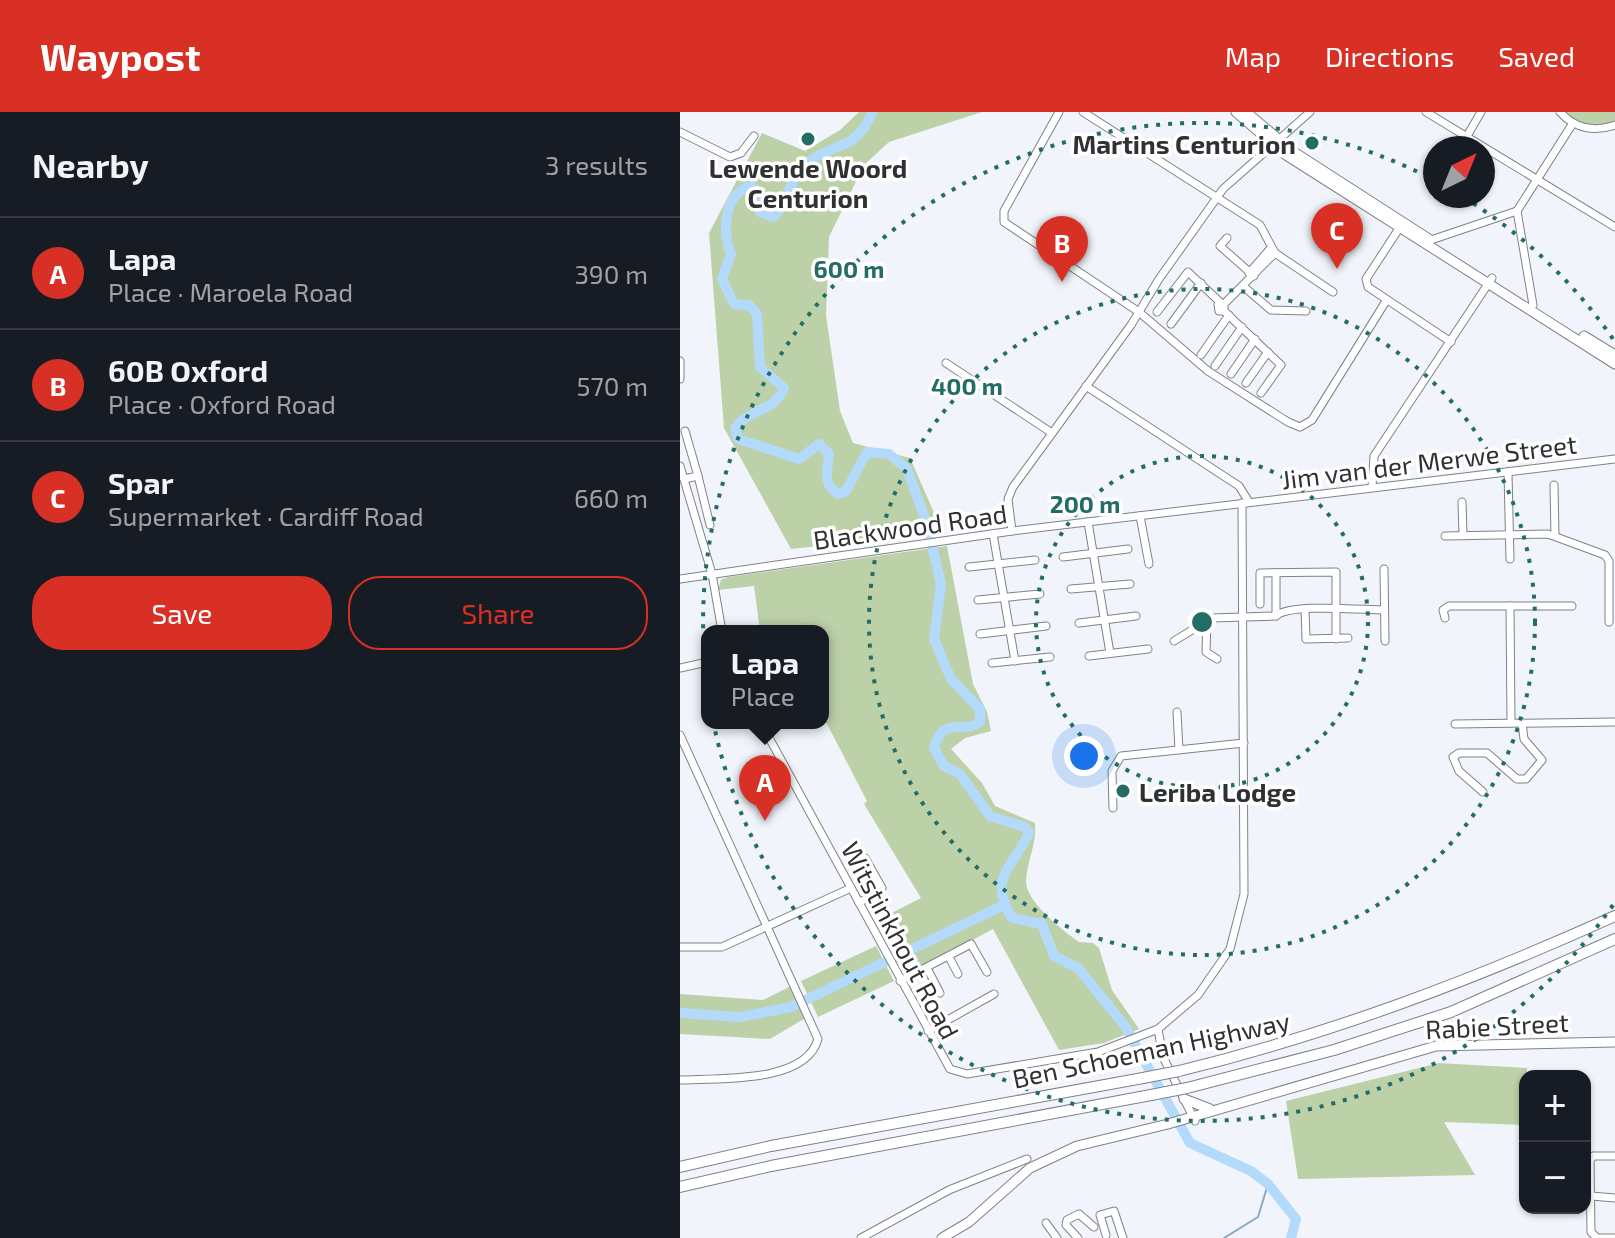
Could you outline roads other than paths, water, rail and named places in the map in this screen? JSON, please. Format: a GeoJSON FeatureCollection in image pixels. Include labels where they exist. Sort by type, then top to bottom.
{"type":"FeatureCollection","features":[{"type":"Feature","properties":{"kind":"highway","name":"Ben Schoeman Highway"},"geometry":{"type":"LineString","coordinates":[[680,1167],[771,1146],[1179,1071],[1279,1046],[1446,989],[1615,916]]}},
{"type":"Feature","properties":{"kind":"highway","name":"Ben Schoeman Highway"},"geometry":{"type":"LineString","coordinates":[[680,1187],[771,1166],[1151,1095],[1185,1093],[1451,1012],[1615,939]]}},
{"type":"Feature","properties":{"kind":"main road"},"geometry":{"type":"LineString","coordinates":[[1236,112],[1274,141],[1615,364]]}},
{"type":"Feature","properties":{"kind":"main road"},"geometry":{"type":"LineString","coordinates":[[1246,112],[1274,141]]}},
{"type":"Feature","properties":{"kind":"main road"},"geometry":{"type":"LineString","coordinates":[[1490,281],[1615,355]]}},
{"type":"Feature","properties":{"kind":"main road","name":"Rabie Street"},"geometry":{"type":"LineString","coordinates":[[1190,1120],[1220,1108],[1436,1046],[1615,1042]]}},
{"type":"Feature","properties":{"kind":"main road","name":"Rabie Street"},"geometry":{"type":"LineString","coordinates":[[1190,1120],[1290,1088]]}},
{"type":"Feature","properties":{"kind":"main road"},"geometry":{"type":"LineString","coordinates":[[1185,1093],[1203,1108],[1220,1108]]}},
{"type":"Feature","properties":{"kind":"main road"},"geometry":{"type":"LineString","coordinates":[[952,1238],[1021,1177],[1054,1156],[1190,1120]]}},
{"type":"Feature","properties":{"kind":"main road"},"geometry":{"type":"LineString","coordinates":[[942,1238],[969,1222],[1019,1175],[1053,1154],[1169,1127]]}},
{"type":"Feature","properties":{"kind":"street"},"geometry":{"type":"LineString","coordinates":[[1059,112],[1003,217],[1013,230],[1139,312],[1208,371],[1288,422],[1305,427],[1386,301]]}},
{"type":"Feature","properties":{"kind":"street"},"geometry":{"type":"LineString","coordinates":[[1083,112],[1260,225],[1272,251],[1333,292]]}},
{"type":"Feature","properties":{"kind":"street"},"geometry":{"type":"LineString","coordinates":[[1012,531],[1010,493],[1218,196],[1274,141],[1310,112]]}},
{"type":"Feature","properties":{"kind":"street"},"geometry":{"type":"LineString","coordinates":[[1426,112],[1467,136],[1481,112]]}},
{"type":"Feature","properties":{"kind":"street"},"geometry":{"type":"LineString","coordinates":[[1560,112],[1573,123],[1596,130],[1615,125]]}},
{"type":"Feature","properties":{"kind":"street"},"geometry":{"type":"LineString","coordinates":[[1428,241],[1517,211],[1573,123]]}},
{"type":"Feature","properties":{"kind":"street"},"geometry":{"type":"LineString","coordinates":[[680,132],[730,157],[741,153],[754,136]]}},
{"type":"Feature","properties":{"kind":"street"},"geometry":{"type":"LineString","coordinates":[[1495,153],[1612,225],[1615,216]]}},
{"type":"Feature","properties":{"kind":"street"},"geometry":{"type":"LineString","coordinates":[[1517,211],[1533,305]]}},
{"type":"Feature","properties":{"kind":"street"},"geometry":{"type":"LineString","coordinates":[[1401,225],[1369,274],[1367,283],[1386,301],[1451,342]]}},
{"type":"Feature","properties":{"kind":"street"},"geometry":{"type":"LineString","coordinates":[[1227,238],[1217,249],[1249,278],[1271,310],[1306,311]]}},
{"type":"Feature","properties":{"kind":"street"},"geometry":{"type":"LineString","coordinates":[[1201,355],[1224,308],[1272,251]]}},
{"type":"Feature","properties":{"kind":"street"},"geometry":{"type":"LineString","coordinates":[[1157,312],[1186,273],[1201,283],[1280,367],[1261,393]]}},
{"type":"Feature","properties":{"kind":"street"},"geometry":{"type":"LineString","coordinates":[[1372,487],[1374,456],[1490,281]]}},
{"type":"Feature","properties":{"kind":"street"},"geometry":{"type":"LineString","coordinates":[[1171,324],[1201,283]]}},
{"type":"Feature","properties":{"kind":"street"},"geometry":{"type":"LineString","coordinates":[[1215,366],[1242,327]]}},
{"type":"Feature","properties":{"kind":"street"},"geometry":{"type":"LineString","coordinates":[[1231,374],[1255,339]]}},
{"type":"Feature","properties":{"kind":"street"},"geometry":{"type":"LineString","coordinates":[[1246,383],[1268,352]]}},
{"type":"Feature","properties":{"kind":"street"},"geometry":{"type":"LineString","coordinates":[[680,361],[680,379]]}},
{"type":"Feature","properties":{"kind":"street"},"geometry":{"type":"LineString","coordinates":[[946,363],[1052,433]]}},
{"type":"Feature","properties":{"kind":"street","name":"Jim van der Merwe Street"},"geometry":{"type":"LineString","coordinates":[[1086,386],[1239,486],[1245,502],[1615,459]]}},
{"type":"Feature","properties":{"kind":"street"},"geometry":{"type":"LineString","coordinates":[[685,431],[710,525]]}},
{"type":"Feature","properties":{"kind":"street"},"geometry":{"type":"LineString","coordinates":[[680,469],[712,574],[721,625]]}},
{"type":"Feature","properties":{"kind":"street"},"geometry":{"type":"LineString","coordinates":[[1508,472],[1510,559]]}},
{"type":"Feature","properties":{"kind":"street"},"geometry":{"type":"LineString","coordinates":[[684,479],[698,476]]}},
{"type":"Feature","properties":{"kind":"street"},"geometry":{"type":"LineString","coordinates":[[1554,485],[1555,536]]}},
{"type":"Feature","properties":{"kind":"street","name":"Blackwood Road"},"geometry":{"type":"LineString","coordinates":[[680,579],[1012,531],[1245,502]]}},
{"type":"Feature","properties":{"kind":"street","name":"Witstinkhout Road"},"geometry":{"type":"LineString","coordinates":[[764,729],[946,1066],[962,1075],[1088,1055],[1158,1029],[1180,1013],[1212,980],[1237,932],[1244,894],[1242,617],[1245,502]]}},
{"type":"Feature","properties":{"kind":"street"},"geometry":{"type":"LineString","coordinates":[[1462,502],[1463,535]]}},
{"type":"Feature","properties":{"kind":"street"},"geometry":{"type":"LineString","coordinates":[[1140,516],[1149,564]]}},
{"type":"Feature","properties":{"kind":"street"},"geometry":{"type":"LineString","coordinates":[[1088,522],[1110,653]]}},
{"type":"Feature","properties":{"kind":"street"},"geometry":{"type":"LineString","coordinates":[[993,534],[1015,661]]}},
{"type":"Feature","properties":{"kind":"street"},"geometry":{"type":"LineString","coordinates":[[1445,536],[1555,536],[1608,557],[1609,622]]}},
{"type":"Feature","properties":{"kind":"street"},"geometry":{"type":"LineString","coordinates":[[1063,557],[1128,549]]}},
{"type":"Feature","properties":{"kind":"street"},"geometry":{"type":"LineString","coordinates":[[969,567],[1035,560]]}},
{"type":"Feature","properties":{"kind":"street"},"geometry":{"type":"LineString","coordinates":[[1384,569],[1385,641]]}},
{"type":"Feature","properties":{"kind":"street"},"geometry":{"type":"LineString","coordinates":[[1260,604],[1260,573],[1336,572],[1336,639]]}},
{"type":"Feature","properties":{"kind":"street"},"geometry":{"type":"LineString","coordinates":[[1276,573],[1276,616]]}},
{"type":"Feature","properties":{"kind":"street"},"geometry":{"type":"LineString","coordinates":[[1071,589],[1130,584]]}},
{"type":"Feature","properties":{"kind":"street"},"geometry":{"type":"LineString","coordinates":[[978,600],[1040,594]]}},
{"type":"Feature","properties":{"kind":"street"},"geometry":{"type":"LineString","coordinates":[[1445,618],[1443,610],[1449,606],[1572,606]]}},
{"type":"Feature","properties":{"kind":"street"},"geometry":{"type":"LineString","coordinates":[[1510,606],[1511,723]]}},
{"type":"Feature","properties":{"kind":"street"},"geometry":{"type":"LineString","coordinates":[[1174,641],[1207,620],[1276,616],[1281,611],[1305,609],[1384,610]]}},
{"type":"Feature","properties":{"kind":"street"},"geometry":{"type":"LineString","coordinates":[[1305,609],[1306,639],[1348,638]]}},
{"type":"Feature","properties":{"kind":"street"},"geometry":{"type":"LineString","coordinates":[[1079,623],[1136,616]]}},
{"type":"Feature","properties":{"kind":"street"},"geometry":{"type":"LineString","coordinates":[[1207,620],[1205,648],[1208,655],[1217,659]]}},
{"type":"Feature","properties":{"kind":"street"},"geometry":{"type":"LineString","coordinates":[[980,634],[1046,626]]}},
{"type":"Feature","properties":{"kind":"street"},"geometry":{"type":"LineString","coordinates":[[1089,656],[1148,649]]}},
{"type":"Feature","properties":{"kind":"street"},"geometry":{"type":"LineString","coordinates":[[992,663],[1050,657]]}},
{"type":"Feature","properties":{"kind":"street"},"geometry":{"type":"LineString","coordinates":[[680,668],[701,663]]}},
{"type":"Feature","properties":{"kind":"street"},"geometry":{"type":"LineString","coordinates":[[1177,712],[1179,750]]}},
{"type":"Feature","properties":{"kind":"street"},"geometry":{"type":"LineString","coordinates":[[1455,724],[1615,722]]}},
{"type":"Feature","properties":{"kind":"street"},"geometry":{"type":"LineString","coordinates":[[1483,792],[1459,771],[1453,757],[1459,753],[1487,753],[1517,779],[1526,779],[1542,760],[1524,739],[1522,723]]}},
{"type":"Feature","properties":{"kind":"street"},"geometry":{"type":"LineString","coordinates":[[680,735],[818,1033],[817,1045],[812,1053],[784,1069],[765,1075],[680,1080]]}},
{"type":"Feature","properties":{"kind":"street"},"geometry":{"type":"LineString","coordinates":[[1113,808],[1112,771],[1118,758],[1244,743]]}},
{"type":"Feature","properties":{"kind":"street"},"geometry":{"type":"LineString","coordinates":[[859,903],[881,889],[865,858]]}},
{"type":"Feature","properties":{"kind":"street"},"geometry":{"type":"LineString","coordinates":[[680,947],[722,947],[851,888]]}},
{"type":"Feature","properties":{"kind":"street"},"geometry":{"type":"LineString","coordinates":[[900,980],[973,944],[987,972]]}},
{"type":"Feature","properties":{"kind":"street"},"geometry":{"type":"LineString","coordinates":[[949,957],[958,974]]}},
{"type":"Feature","properties":{"kind":"street"},"geometry":{"type":"LineString","coordinates":[[927,968],[940,993]]}},
{"type":"Feature","properties":{"kind":"street"},"geometry":{"type":"LineString","coordinates":[[928,1031],[994,994]]}},
{"type":"Feature","properties":{"kind":"street"},"geometry":{"type":"LineString","coordinates":[[1158,1029],[1163,1057],[1185,1093],[1190,1120]]}},
{"type":"Feature","properties":{"kind":"street"},"geometry":{"type":"LineString","coordinates":[[1591,1158],[1615,1156]]}},
{"type":"Feature","properties":{"kind":"street"},"geometry":{"type":"LineString","coordinates":[[861,1238],[949,1190],[1027,1159]]}},
{"type":"Feature","properties":{"kind":"street"},"geometry":{"type":"LineString","coordinates":[[1615,1198],[1591,1196],[1592,1234],[1615,1238]]}},
{"type":"Feature","properties":{"kind":"street"},"geometry":{"type":"LineString","coordinates":[[1106,1235],[1100,1215],[1114,1211],[1123,1238]]}},
{"type":"Feature","properties":{"kind":"street"},"geometry":{"type":"LineString","coordinates":[[1078,1238],[1066,1225],[1067,1220],[1079,1214],[1094,1227]]}},
{"type":"Feature","properties":{"kind":"street"},"geometry":{"type":"LineString","coordinates":[[1046,1223],[1057,1238]]}},
{"type":"Feature","properties":{"kind":"waterway"},"geometry":{"type":"LineString","coordinates":[[872,112],[858,135],[821,154],[801,169],[773,217],[760,212],[756,190],[751,186],[742,190],[730,205],[726,236],[731,254],[722,279],[734,304],[749,305],[757,314],[760,367],[784,388],[774,402],[740,423],[735,429],[738,439],[799,459],[819,444],[829,454],[827,481],[838,494],[846,491],[867,452],[889,454],[907,469],[927,524],[941,584],[934,639],[951,679],[980,709],[980,722],[967,727],[948,728],[938,738],[934,748],[944,766],[960,774],[990,816],[1025,827],[1029,833],[1005,873],[1002,882],[1005,904],[1012,918],[1042,924],[1054,956],[1078,968],[1125,1026],[1190,1143],[1251,1171],[1268,1184],[1296,1219],[1291,1238]]}},
{"type":"Feature","properties":{"kind":"waterway"},"geometry":{"type":"LineString","coordinates":[[680,1013],[740,1017],[791,1007],[1004,905]]}},
{"type":"Feature","properties":{"kind":"waterway"},"geometry":{"type":"LineString","coordinates":[[1224,1238],[1258,1217],[1268,1184]]}},
{"type":"Feature","properties":{"kind":"place","name":"Lewende Woord Centurion"},"geometry":{"type":"Point","coordinates":[808,139]}},
{"type":"Feature","properties":{"kind":"place","name":"Martins Centurion"},"geometry":{"type":"Point","coordinates":[1312,143]}},
{"type":"Feature","properties":{"kind":"place","name":"Spar"},"geometry":{"type":"Point","coordinates":[1337,269]}},
{"type":"Feature","properties":{"kind":"place","name":"60B Oxford"},"geometry":{"type":"Point","coordinates":[1062,282]}},
{"type":"Feature","properties":{"kind":"place","name":"Leriba Lodge"},"geometry":{"type":"Point","coordinates":[1123,791]}},
{"type":"Feature","properties":{"kind":"place","name":"Lapa"},"geometry":{"type":"Point","coordinates":[765,821]}}]}
